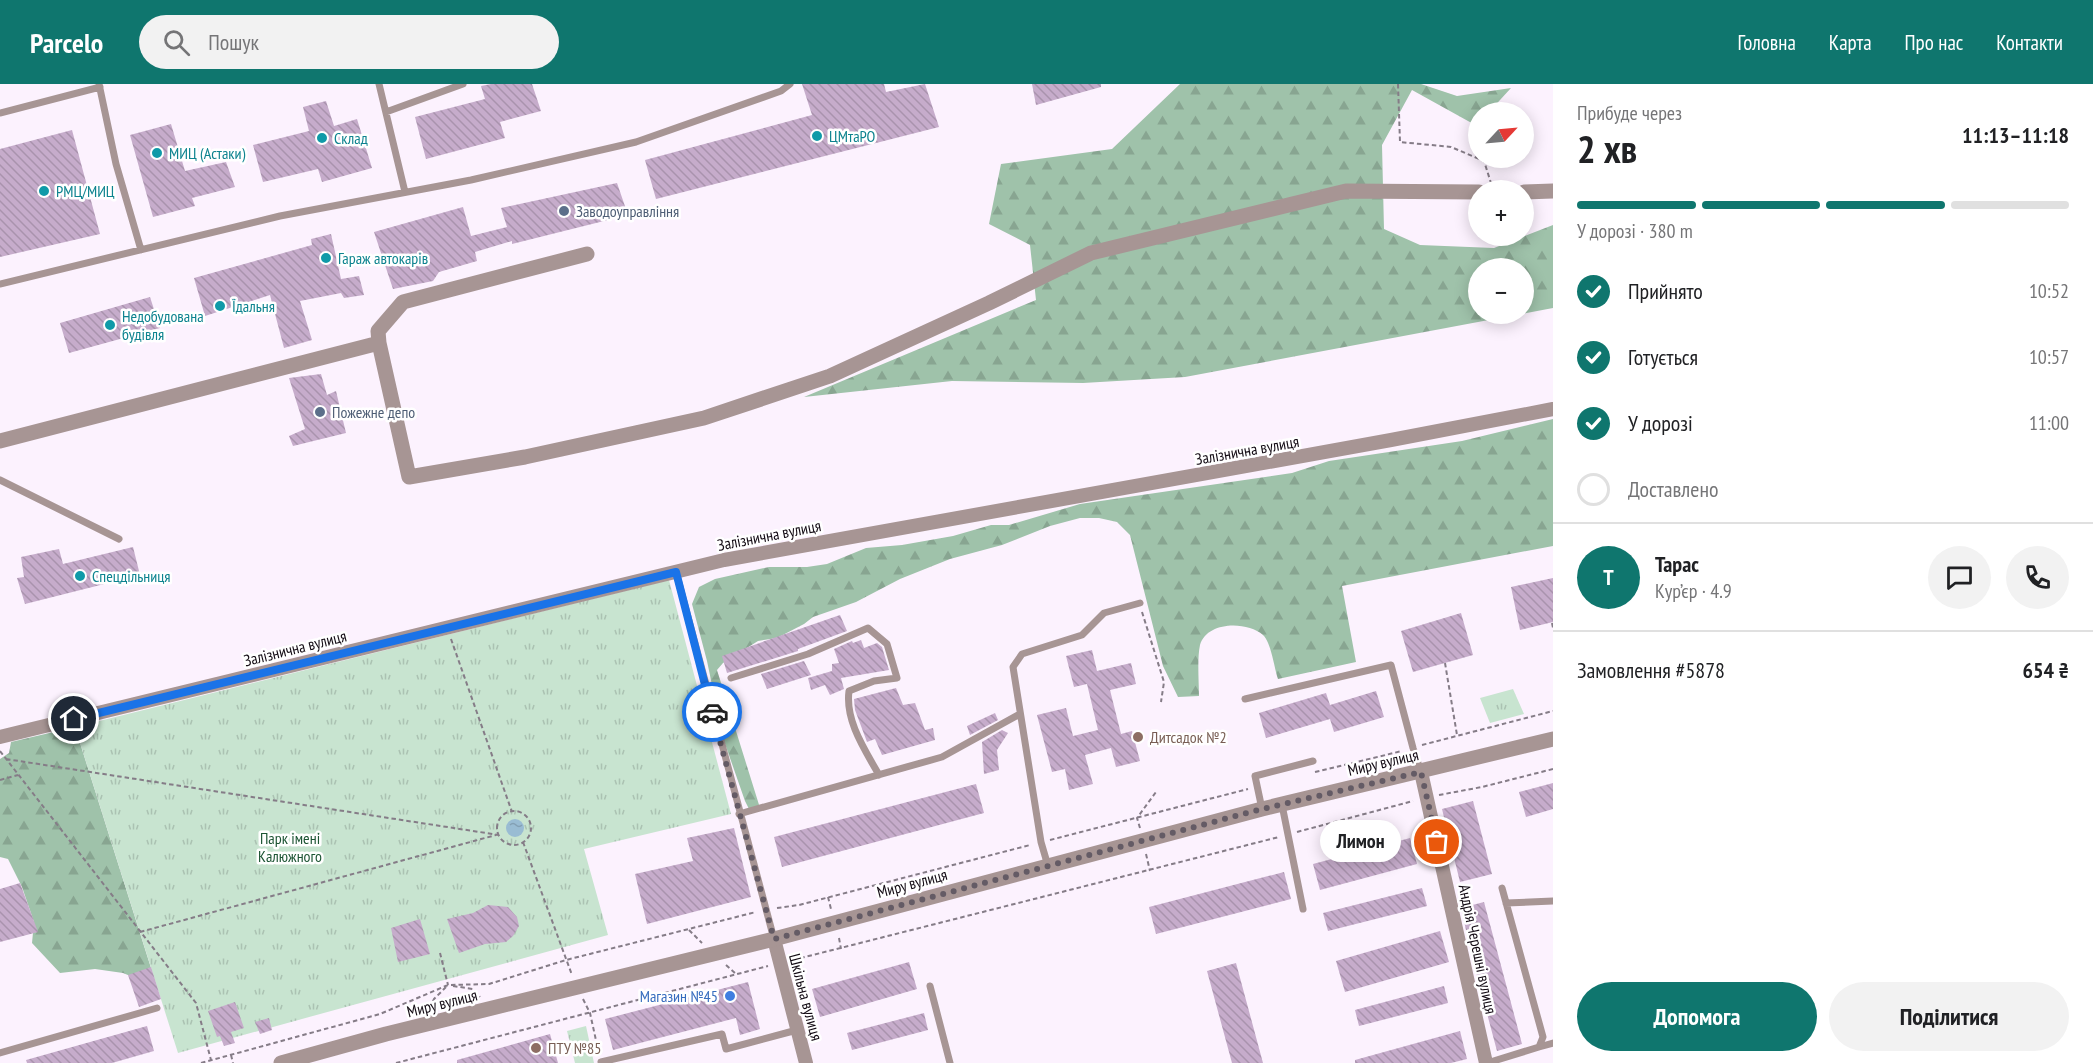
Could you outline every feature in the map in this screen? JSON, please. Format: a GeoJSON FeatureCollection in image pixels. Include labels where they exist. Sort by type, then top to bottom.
{"type":"FeatureCollection","features":[{"type":"Feature","properties":{"kind":"street"},"geometry":{"type":"LineString","coordinates":[[587,254],[404,302],[378,331],[409,477],[525,458],[704,418],[830,376],[1091,253],[1346,191],[1468,192]]}},
{"type":"Feature","properties":{"kind":"street"},"geometry":{"type":"LineString","coordinates":[[1534,192],[1553,191]]}},
{"type":"Feature","properties":{"kind":"street"},"geometry":{"type":"LineString","coordinates":[[0,441],[379,343]]}},
{"type":"Feature","properties":{"kind":"street","name":"Залізнична вулиця"},"geometry":{"type":"LineString","coordinates":[[0,737],[724,560],[1553,409]]}},
{"type":"Feature","properties":{"kind":"street","name":"Миру вулиця"},"geometry":{"type":"LineString","coordinates":[[281,1063],[343,1045],[774,939],[1262,809],[1553,739]]}},
{"type":"Feature","properties":{"kind":"street","name":"Андрія Черешні вулиця"},"geometry":{"type":"LineString","coordinates":[[1421,772],[1487,1063]]}},
{"type":"Feature","properties":{"kind":"street","name":"Шкільна вулиця"},"geometry":{"type":"LineString","coordinates":[[774,939],[806,1063]]}},
{"type":"Feature","properties":{"kind":"lane"},"geometry":{"type":"LineString","coordinates":[[379,84],[405,192]]}},
{"type":"Feature","properties":{"kind":"lane"},"geometry":{"type":"LineString","coordinates":[[386,112],[463,84]]}},
{"type":"Feature","properties":{"kind":"lane"},"geometry":{"type":"LineString","coordinates":[[0,284],[280,216],[471,180],[636,142],[781,91],[790,84]]}},
{"type":"Feature","properties":{"kind":"lane"},"geometry":{"type":"LineString","coordinates":[[0,113],[99,86],[116,164],[141,250]]}},
{"type":"Feature","properties":{"kind":"lane"},"geometry":{"type":"LineString","coordinates":[[0,480],[119,539]]}},
{"type":"Feature","properties":{"kind":"lane"},"geometry":{"type":"LineString","coordinates":[[676,572],[774,939]]}},
{"type":"Feature","properties":{"kind":"lane"},"geometry":{"type":"LineString","coordinates":[[1048,866],[1041,842],[1013,667],[1022,654],[1082,635],[1104,613],[1140,603]]}},
{"type":"Feature","properties":{"kind":"lane"},"geometry":{"type":"LineString","coordinates":[[731,678],[808,654],[868,628],[887,644],[897,678],[874,681],[849,691],[847,704],[859,740],[879,775]]}},
{"type":"Feature","properties":{"kind":"lane"},"geometry":{"type":"LineString","coordinates":[[1245,699],[1391,665],[1421,772]]}},
{"type":"Feature","properties":{"kind":"lane"},"geometry":{"type":"LineString","coordinates":[[739,814],[942,757],[1020,714]]}},
{"type":"Feature","properties":{"kind":"lane"},"geometry":{"type":"LineString","coordinates":[[1262,809],[1255,776],[1313,761]]}},
{"type":"Feature","properties":{"kind":"lane"},"geometry":{"type":"LineString","coordinates":[[1282,805],[1303,909]]}},
{"type":"Feature","properties":{"kind":"lane"},"geometry":{"type":"LineString","coordinates":[[1502,888],[1544,1037],[1539,1047]]}},
{"type":"Feature","properties":{"kind":"lane"},"geometry":{"type":"LineString","coordinates":[[1506,903],[1553,901]]}},
{"type":"Feature","properties":{"kind":"lane"},"geometry":{"type":"LineString","coordinates":[[930,986],[950,1063]]}},
{"type":"Feature","properties":{"kind":"lane"},"geometry":{"type":"LineString","coordinates":[[0,1053],[157,1008]]}},
{"type":"Feature","properties":{"kind":"lane"},"geometry":{"type":"LineString","coordinates":[[601,1062],[722,1034],[726,1049],[797,1030]]}},
{"type":"Feature","properties":{"kind":"lane"},"geometry":{"type":"LineString","coordinates":[[1487,1063],[1553,1043]]}},
{"type":"Feature","properties":{"kind":"path"},"geometry":{"type":"LineString","coordinates":[[1398,84],[1400,142],[1451,147],[1484,161],[1490,180]]}},
{"type":"Feature","properties":{"kind":"path"},"geometry":{"type":"LineString","coordinates":[[1140,603],[1164,682],[1161,702]]}},
{"type":"Feature","properties":{"kind":"path"},"geometry":{"type":"LineString","coordinates":[[1552,623],[1553,628]]}},
{"type":"Feature","properties":{"kind":"path"},"geometry":{"type":"LineString","coordinates":[[447,628],[512,812]]}},
{"type":"Feature","properties":{"kind":"path"},"geometry":{"type":"LineString","coordinates":[[1445,663],[1457,735]]}},
{"type":"Feature","properties":{"kind":"path"},"geometry":{"type":"LineString","coordinates":[[1313,773],[1553,711]]}},
{"type":"Feature","properties":{"kind":"path"},"geometry":{"type":"LineString","coordinates":[[0,752],[196,1003],[211,1060]]}},
{"type":"Feature","properties":{"kind":"path"},"geometry":{"type":"LineString","coordinates":[[6,759],[499,835],[509,844],[523,842],[530,834],[530,824],[525,816],[512,812],[506,814],[499,821],[499,835]]}},
{"type":"Feature","properties":{"kind":"path"},"geometry":{"type":"LineString","coordinates":[[396,1063],[779,963],[1150,871],[1428,797],[1553,770]]}},
{"type":"Feature","properties":{"kind":"path"},"geometry":{"type":"LineString","coordinates":[[0,780],[18,775]]}},
{"type":"Feature","properties":{"kind":"path"},"geometry":{"type":"LineString","coordinates":[[201,1063],[380,1014],[448,985],[489,984],[566,960],[766,910],[799,905],[1258,786]]}},
{"type":"Feature","properties":{"kind":"path"},"geometry":{"type":"LineString","coordinates":[[1137,818],[1156,792]]}},
{"type":"Feature","properties":{"kind":"path"},"geometry":{"type":"LineString","coordinates":[[140,932],[499,835]]}},
{"type":"Feature","properties":{"kind":"path"},"geometry":{"type":"LineString","coordinates":[[523,842],[566,960]]}},
{"type":"Feature","properties":{"kind":"path"},"geometry":{"type":"LineString","coordinates":[[440,953],[448,985]]}},
{"type":"Feature","properties":{"kind":"path"},"geometry":{"type":"LineString","coordinates":[[448,985],[473,989],[492,1009]]}},
{"type":"Feature","properties":{"kind":"path"},"geometry":{"type":"LineString","coordinates":[[423,1027],[434,999],[448,985]]}},
{"type":"Feature","properties":{"kind":"path"},"geometry":{"type":"LineString","coordinates":[[590,1013],[601,1062]]}},
{"type":"Feature","properties":{"kind":"path"},"geometry":{"type":"LineString","coordinates":[[231,1055],[233,1063]]}},
{"type":"Feature","properties":{"kind":"green space"},"geometry":{"type":"Polygon","coordinates":[[[1180,84],[1421,84],[1457,96],[1511,88],[1498,102],[1468,102],[1468,121],[1412,90],[1382,145],[1384,229],[1420,245],[1494,248],[1534,246],[1534,232],[1553,225],[1553,308],[1534,311],[1534,258],[1468,258],[1468,324],[1185,377],[1083,383],[952,381],[804,397],[1036,300],[1030,245],[989,224],[1001,164],[1112,149],[1180,84]]]}},
{"type":"Feature","properties":{"kind":"green space"},"geometry":{"type":"Polygon","coordinates":[[[1553,419],[1553,546],[1342,586],[1356,662],[1278,679],[1266,638],[1256,630],[1247,627],[1228,626],[1211,631],[1200,645],[1199,696],[1178,697],[1163,666],[1130,535],[1117,522],[1099,518],[1080,518],[1050,526],[1002,545],[950,559],[900,579],[856,602],[813,617],[777,638],[758,641],[723,663],[717,670],[760,808],[749,809],[745,801],[723,738],[692,604],[699,587],[715,579],[769,567],[807,567],[827,564],[866,548],[902,545],[953,536],[991,525],[1009,525],[1080,504],[1292,473],[1329,461],[1462,441],[1553,419]]]}},
{"type":"Feature","properties":{"kind":"green space","name":"Парк імені Калюжного"},"geometry":{"type":"Polygon","coordinates":[[[669,580],[731,814],[584,849],[608,935],[178,1053],[75,727],[669,580]]]}},
{"type":"Feature","properties":{"kind":"green space"},"geometry":{"type":"Polygon","coordinates":[[[1513,689],[1524,714],[1490,723],[1480,698],[1513,689]]]}},
{"type":"Feature","properties":{"kind":"green space"},"geometry":{"type":"Polygon","coordinates":[[[75,727],[157,987],[123,973],[95,969],[60,973],[32,943],[34,922],[22,887],[8,859],[0,857],[0,759],[9,753],[11,742],[75,727]]]}},
{"type":"Feature","properties":{"kind":"green space"},"geometry":{"type":"Polygon","coordinates":[[[586,1026],[594,1063],[575,1063],[567,1031],[586,1026]]]}},
{"type":"Feature","properties":{"kind":"water"},"geometry":{"type":"Polygon","coordinates":[[[511,819],[519,819],[524,824],[522,835],[511,837],[506,832],[506,824],[511,819]]]}},
{"type":"Feature","properties":{"kind":"building"},"geometry":{"type":"Polygon","coordinates":[[[532,84],[541,111],[500,122],[505,138],[426,159],[415,117],[485,99],[481,86],[532,84]]]}},
{"type":"Feature","properties":{"kind":"building","name":"ЦМтаРО"},"geometry":{"type":"Polygon","coordinates":[[[802,84],[884,84],[886,92],[925,84],[939,127],[656,199],[645,160],[812,115],[802,84]]]}},
{"type":"Feature","properties":{"kind":"building"},"geometry":{"type":"Polygon","coordinates":[[[1032,84],[1101,84],[1101,87],[1036,105],[1032,84]]]}},
{"type":"Feature","properties":{"kind":"building","name":"Склад"},"geometry":{"type":"Polygon","coordinates":[[[326,101],[334,126],[357,119],[372,168],[322,182],[318,169],[263,182],[253,145],[309,131],[303,107],[326,101]]]}},
{"type":"Feature","properties":{"kind":"building","name":"МИЦ (Астаки)"},"geometry":{"type":"Polygon","coordinates":[[[171,124],[185,171],[226,162],[235,187],[192,198],[195,206],[153,217],[130,135],[171,124]]]}},
{"type":"Feature","properties":{"kind":"building","name":"РМЦ/МИЦ"},"geometry":{"type":"Polygon","coordinates":[[[72,130],[100,234],[0,257],[0,149],[72,130]]]}},
{"type":"Feature","properties":{"kind":"building"},"geometry":{"type":"Polygon","coordinates":[[[617,183],[628,215],[512,244],[512,241],[475,252],[477,261],[439,272],[433,281],[393,289],[374,232],[463,207],[471,236],[507,227],[501,208],[617,183]]]}},
{"type":"Feature","properties":{"kind":"building","name":"Їдальня"},"geometry":{"type":"Polygon","coordinates":[[[331,234],[341,279],[359,276],[364,295],[344,298],[341,293],[300,301],[312,340],[284,348],[270,295],[205,316],[194,278],[312,245],[311,239],[331,234]]]}},
{"type":"Feature","properties":{"kind":"building","name":"Недобудована будівля"},"geometry":{"type":"Polygon","coordinates":[[[150,297],[160,328],[69,353],[60,323],[150,297]]]}},
{"type":"Feature","properties":{"kind":"building","name":"Пожежне депо"},"geometry":{"type":"Polygon","coordinates":[[[321,374],[327,395],[336,391],[346,433],[293,446],[289,436],[305,429],[289,378],[321,374]]]}},
{"type":"Feature","properties":{"kind":"building","name":"Спецдільниця"},"geometry":{"type":"Polygon","coordinates":[[[133,547],[140,575],[25,604],[17,578],[24,577],[21,557],[59,549],[63,564],[133,547]]]}},
{"type":"Feature","properties":{"kind":"building"},"geometry":{"type":"Polygon","coordinates":[[[1553,578],[1553,622],[1520,630],[1511,587],[1553,578]]]}},
{"type":"Feature","properties":{"kind":"building"},"geometry":{"type":"Polygon","coordinates":[[[1461,613],[1473,655],[1413,672],[1401,631],[1461,613]]]}},
{"type":"Feature","properties":{"kind":"building"},"geometry":{"type":"Polygon","coordinates":[[[840,615],[847,631],[798,649],[798,651],[727,673],[722,656],[840,615]]]}},
{"type":"Feature","properties":{"kind":"building"},"geometry":{"type":"Polygon","coordinates":[[[861,640],[864,648],[877,643],[882,647],[889,670],[841,678],[844,689],[830,695],[825,685],[811,690],[808,678],[832,671],[832,664],[839,663],[834,649],[852,641],[853,643],[861,640]]]}},
{"type":"Feature","properties":{"kind":"building"},"geometry":{"type":"Polygon","coordinates":[[[1092,650],[1097,671],[1131,663],[1136,684],[1110,690],[1121,734],[1132,731],[1140,761],[1116,767],[1111,748],[1085,755],[1093,784],[1069,790],[1065,769],[1052,772],[1037,715],[1066,708],[1073,736],[1098,730],[1087,684],[1074,687],[1066,656],[1092,650]]]}},
{"type":"Feature","properties":{"kind":"building"},"geometry":{"type":"Polygon","coordinates":[[[804,661],[811,675],[767,689],[761,674],[804,661]]]}},
{"type":"Feature","properties":{"kind":"building"},"geometry":{"type":"Polygon","coordinates":[[[896,688],[903,705],[915,703],[925,730],[933,728],[935,740],[882,755],[875,739],[867,742],[855,710],[854,699],[896,688]]]}},
{"type":"Feature","properties":{"kind":"building"},"geometry":{"type":"Polygon","coordinates":[[[1376,691],[1384,717],[1334,732],[1330,719],[1266,738],[1259,713],[1326,693],[1330,705],[1376,691]]]}},
{"type":"Feature","properties":{"kind":"building"},"geometry":{"type":"Polygon","coordinates":[[[995,713],[998,720],[970,735],[967,726],[995,713]]]}},
{"type":"Feature","properties":{"kind":"building"},"geometry":{"type":"Polygon","coordinates":[[[1002,730],[1008,733],[997,750],[999,770],[984,774],[982,742],[1002,730]]]}},
{"type":"Feature","properties":{"kind":"building"},"geometry":{"type":"Polygon","coordinates":[[[1553,783],[1553,809],[1526,817],[1519,792],[1553,783]]]}},
{"type":"Feature","properties":{"kind":"building"},"geometry":{"type":"Polygon","coordinates":[[[976,784],[984,813],[782,867],[774,837],[976,784]]]}},
{"type":"Feature","properties":{"kind":"building"},"geometry":{"type":"Polygon","coordinates":[[[1473,801],[1492,874],[1460,882],[1442,809],[1473,801]]]}},
{"type":"Feature","properties":{"kind":"building"},"geometry":{"type":"Polygon","coordinates":[[[734,828],[751,897],[647,924],[635,874],[693,861],[687,838],[734,828]]]}},
{"type":"Feature","properties":{"kind":"building"},"geometry":{"type":"Polygon","coordinates":[[[1410,838],[1417,864],[1320,890],[1313,864],[1410,838]]]}},
{"type":"Feature","properties":{"kind":"building"},"geometry":{"type":"Polygon","coordinates":[[[1284,872],[1291,899],[1156,934],[1149,907],[1284,872]]]}},
{"type":"Feature","properties":{"kind":"building"},"geometry":{"type":"Polygon","coordinates":[[[20,883],[38,932],[0,942],[0,889],[20,883]]]}},
{"type":"Feature","properties":{"kind":"building"},"geometry":{"type":"Polygon","coordinates":[[[1422,888],[1427,906],[1328,931],[1323,913],[1422,888]]]}},
{"type":"Feature","properties":{"kind":"building"},"geometry":{"type":"Polygon","coordinates":[[[1484,902],[1522,1044],[1497,1051],[1461,908],[1484,902]]]}},
{"type":"Feature","properties":{"kind":"building"},"geometry":{"type":"Polygon","coordinates":[[[488,905],[508,907],[517,917],[519,926],[513,936],[506,942],[485,944],[459,953],[447,919],[473,913],[488,905]]]}},
{"type":"Feature","properties":{"kind":"building"},"geometry":{"type":"Polygon","coordinates":[[[420,919],[430,954],[398,962],[391,928],[420,919]]]}},
{"type":"Feature","properties":{"kind":"building"},"geometry":{"type":"Polygon","coordinates":[[[1440,931],[1449,962],[1345,992],[1336,961],[1440,931]]]}},
{"type":"Feature","properties":{"kind":"building"},"geometry":{"type":"Polygon","coordinates":[[[909,962],[917,989],[820,1017],[812,989],[909,962]]]}},
{"type":"Feature","properties":{"kind":"building"},"geometry":{"type":"Polygon","coordinates":[[[1236,963],[1263,1063],[1232,1063],[1207,971],[1236,963]]]}},
{"type":"Feature","properties":{"kind":"building"},"geometry":{"type":"Polygon","coordinates":[[[151,967],[161,999],[139,1007],[128,975],[151,967]]]}},
{"type":"Feature","properties":{"kind":"building"},"geometry":{"type":"Polygon","coordinates":[[[748,982],[760,1029],[740,1035],[736,1018],[613,1050],[605,1019],[748,982]]]}},
{"type":"Feature","properties":{"kind":"building"},"geometry":{"type":"Polygon","coordinates":[[[1444,986],[1448,1003],[1359,1026],[1355,1010],[1444,986]]]}},
{"type":"Feature","properties":{"kind":"building"},"geometry":{"type":"Polygon","coordinates":[[[235,1002],[244,1028],[231,1032],[235,1043],[224,1046],[220,1036],[217,1037],[208,1011],[235,1002]]]}},
{"type":"Feature","properties":{"kind":"building"},"geometry":{"type":"Polygon","coordinates":[[[924,1013],[928,1030],[852,1050],[847,1033],[924,1013]]]}},
{"type":"Feature","properties":{"kind":"building"},"geometry":{"type":"Polygon","coordinates":[[[269,1018],[272,1030],[260,1034],[255,1022],[269,1018]]]}},
{"type":"Feature","properties":{"kind":"building"},"geometry":{"type":"Polygon","coordinates":[[[147,1026],[154,1051],[112,1063],[27,1063],[26,1060],[147,1026]]]}},
{"type":"Feature","properties":{"kind":"building"},"geometry":{"type":"Polygon","coordinates":[[[1460,1031],[1467,1059],[1451,1063],[1355,1063],[1355,1060],[1460,1031]]]}},
{"type":"Feature","properties":{"kind":"building","name":"ПТУ №85"},"geometry":{"type":"Polygon","coordinates":[[[550,1034],[558,1063],[457,1063],[457,1060],[550,1034]]]}},
{"type":"Feature","properties":{"kind":"way so far"},"geometry":{"type":"LineString","coordinates":[[712,712],[774,939],[1262,809],[1421,772],[1437,842]]}},
{"type":"Feature","properties":{"kind":"place","name":"ЦМтаРО"},"geometry":{"type":"Point","coordinates":[817,136]}},
{"type":"Feature","properties":{"kind":"place","name":"Склад"},"geometry":{"type":"Point","coordinates":[322,138]}},
{"type":"Feature","properties":{"kind":"place","name":"МИЦ (Астаки)"},"geometry":{"type":"Point","coordinates":[157,153]}},
{"type":"Feature","properties":{"kind":"place","name":"РМЦ/МИЦ"},"geometry":{"type":"Point","coordinates":[44,191]}},
{"type":"Feature","properties":{"kind":"place","name":"Заводоуправління"},"geometry":{"type":"Point","coordinates":[564,211]}},
{"type":"Feature","properties":{"kind":"place","name":"Гараж автокарів"},"geometry":{"type":"Point","coordinates":[326,258]}},
{"type":"Feature","properties":{"kind":"place","name":"Їдальня"},"geometry":{"type":"Point","coordinates":[220,306]}},
{"type":"Feature","properties":{"kind":"place","name":"Недобудована будівля"},"geometry":{"type":"Point","coordinates":[110,325]}},
{"type":"Feature","properties":{"kind":"place","name":"Пожежне депо"},"geometry":{"type":"Point","coordinates":[320,412]}},
{"type":"Feature","properties":{"kind":"place","name":"Спецдільниця"},"geometry":{"type":"Point","coordinates":[80,576]}},
{"type":"Feature","properties":{"kind":"place","name":"Дитсадок №2"},"geometry":{"type":"Point","coordinates":[1138,737]}},
{"type":"Feature","properties":{"kind":"place","name":"Лимон"},"geometry":{"type":"Point","coordinates":[1437,842]}},
{"type":"Feature","properties":{"kind":"place","name":"Магазин №45"},"geometry":{"type":"Point","coordinates":[730,996]}},
{"type":"Feature","properties":{"kind":"place","name":"ПТУ №85"},"geometry":{"type":"Point","coordinates":[536,1048]}},
{"type":"Feature","properties":{"kind":"route"},"geometry":{"type":"LineString","coordinates":[[74,719],[676,572],[712,712]]}}]}
